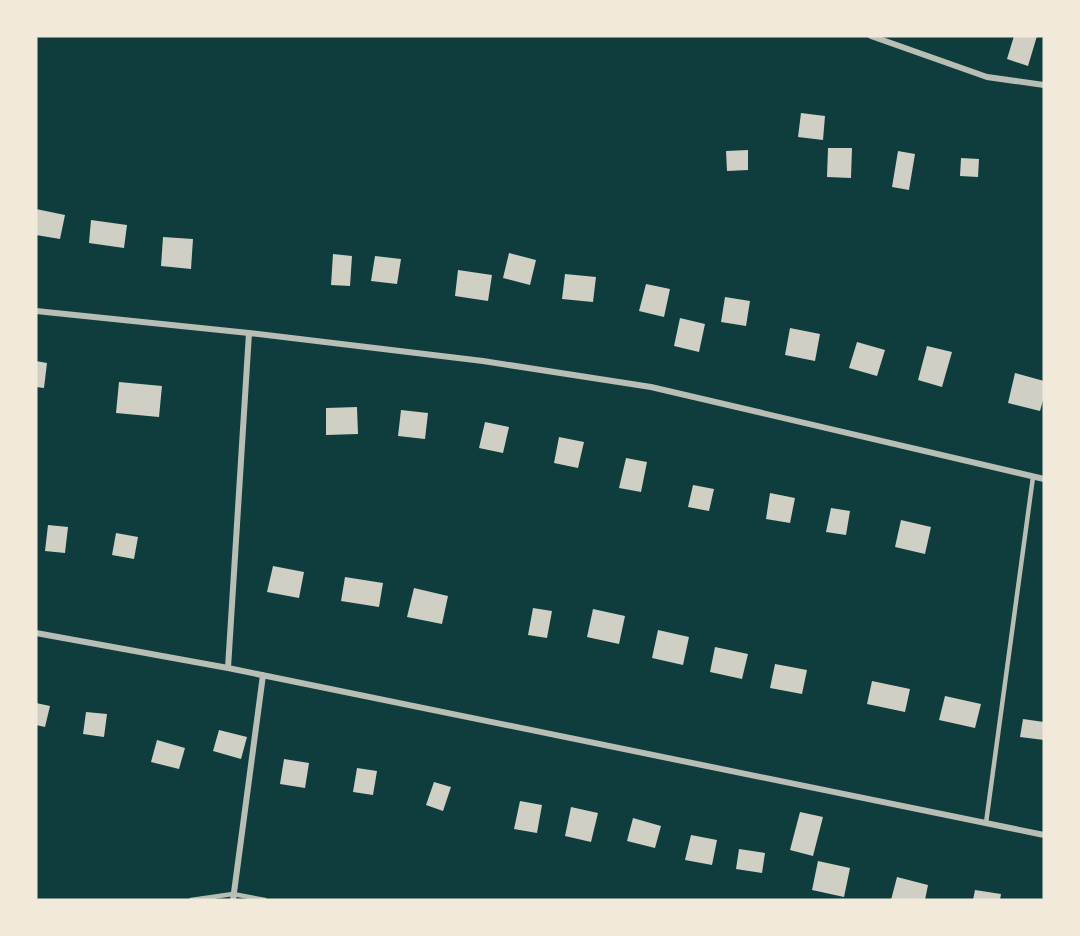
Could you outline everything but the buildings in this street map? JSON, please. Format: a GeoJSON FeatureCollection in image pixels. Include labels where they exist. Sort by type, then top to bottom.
{"type":"FeatureCollection","features":[{"type":"Feature","properties":{"kind":"street"},"geometry":{"type":"LineString","coordinates":[[872,36],[987,78],[1044,86]]}},
{"type":"Feature","properties":{"kind":"street"},"geometry":{"type":"LineString","coordinates":[[36,311],[249,333],[483,361],[651,387],[1044,479]]}},
{"type":"Feature","properties":{"kind":"street"},"geometry":{"type":"LineString","coordinates":[[228,668],[249,333]]}},
{"type":"Feature","properties":{"kind":"street"},"geometry":{"type":"LineString","coordinates":[[36,633],[263,675],[1044,835]]}},
{"type":"Feature","properties":{"kind":"street"},"geometry":{"type":"LineString","coordinates":[[233,897],[263,675]]}},
{"type":"Feature","properties":{"kind":"lane"},"geometry":{"type":"LineString","coordinates":[[986,823],[1033,477]]}},
{"type":"Feature","properties":{"kind":"lane"},"geometry":{"type":"LineString","coordinates":[[191,900],[233,897],[265,900]]}}]}
